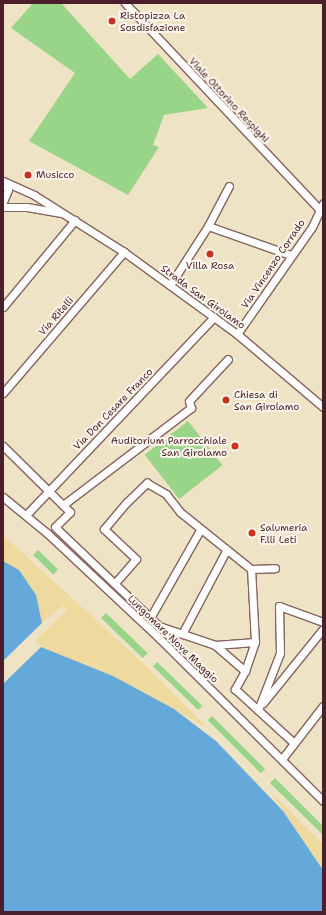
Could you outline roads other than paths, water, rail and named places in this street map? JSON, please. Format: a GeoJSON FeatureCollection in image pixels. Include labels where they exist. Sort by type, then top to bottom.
{"type":"FeatureCollection","features":[{"type":"Feature","properties":{"kind":"street","name":"Viale Ottorino Respighi"},"geometry":{"type":"LineString","coordinates":[[125,3],[321,206]]}},
{"type":"Feature","properties":{"kind":"street"},"geometry":{"type":"LineString","coordinates":[[3,181],[8,190],[3,202]]}},
{"type":"Feature","properties":{"kind":"street","name":"Strada San Girolamo"},"geometry":{"type":"LineString","coordinates":[[3,181],[12,183],[64,213],[124,252],[237,334],[323,407]]}},
{"type":"Feature","properties":{"kind":"street"},"geometry":{"type":"LineString","coordinates":[[170,285],[208,226],[229,186]]}},
{"type":"Feature","properties":{"kind":"street","name":"Via Vincenzo Corrado"},"geometry":{"type":"LineString","coordinates":[[237,334],[312,227],[321,206]]}},
{"type":"Feature","properties":{"kind":"street"},"geometry":{"type":"LineString","coordinates":[[3,207],[27,207],[64,213]]}},
{"type":"Feature","properties":{"kind":"street"},"geometry":{"type":"LineString","coordinates":[[3,307],[75,220]]}},
{"type":"Feature","properties":{"kind":"street"},"geometry":{"type":"LineString","coordinates":[[208,226],[291,255]]}},
{"type":"Feature","properties":{"kind":"street","name":"Via Ritelli"},"geometry":{"type":"LineString","coordinates":[[3,393],[124,252]]}},
{"type":"Feature","properties":{"kind":"street","name":"Via Don Cesare Franco"},"geometry":{"type":"LineString","coordinates":[[26,515],[48,490],[214,318]]}},
{"type":"Feature","properties":{"kind":"street"},"geometry":{"type":"LineString","coordinates":[[63,505],[191,408],[189,401],[228,359]]}},
{"type":"Feature","properties":{"kind":"street"},"geometry":{"type":"LineString","coordinates":[[3,446],[70,512],[55,526],[150,618],[159,626],[215,645],[245,671]]}},
{"type":"Feature","properties":{"kind":"street"},"geometry":{"type":"LineString","coordinates":[[115,583],[136,559],[104,530],[127,502],[147,483],[166,494],[180,512],[200,530],[251,569],[275,568]]}},
{"type":"Feature","properties":{"kind":"street","name":"Lungomare Nove Maggio"},"geometry":{"type":"LineString","coordinates":[[3,497],[26,515],[159,638],[323,801]]}},
{"type":"Feature","properties":{"kind":"street"},"geometry":{"type":"LineString","coordinates":[[150,618],[200,530]]}},
{"type":"Feature","properties":{"kind":"street"},"geometry":{"type":"LineString","coordinates":[[182,634],[226,551]]}},
{"type":"Feature","properties":{"kind":"street"},"geometry":{"type":"LineString","coordinates":[[251,569],[255,642],[245,671],[236,689],[294,743]]}},
{"type":"Feature","properties":{"kind":"street"},"geometry":{"type":"LineString","coordinates":[[258,710],[280,653],[279,606],[323,622]]}},
{"type":"Feature","properties":{"kind":"street"},"geometry":{"type":"LineString","coordinates":[[258,710],[323,630]]}},
{"type":"Feature","properties":{"kind":"street"},"geometry":{"type":"LineString","coordinates":[[215,645],[255,642]]}},
{"type":"Feature","properties":{"kind":"street"},"geometry":{"type":"LineString","coordinates":[[282,759],[323,706]]}},
{"type":"Feature","properties":{"kind":"water"},"geometry":{"type":"Polygon","coordinates":[[[3,561],[19,570],[36,595],[42,623],[3,661],[3,561]]]}},
{"type":"Feature","properties":{"kind":"water"},"geometry":{"type":"Polygon","coordinates":[[[41,647],[113,676],[174,709],[216,741],[283,811],[323,870],[323,912],[3,912],[3,684],[41,647]]]}},
{"type":"Feature","properties":{"kind":"place","name":"Ristopizza La Sosdisfazione"},"geometry":{"type":"Point","coordinates":[112,21]}},
{"type":"Feature","properties":{"kind":"place","name":"Musicco"},"geometry":{"type":"Point","coordinates":[28,175]}},
{"type":"Feature","properties":{"kind":"place","name":"Villa Rosa"},"geometry":{"type":"Point","coordinates":[210,254]}},
{"type":"Feature","properties":{"kind":"place","name":"Chiesa di San Girolamo"},"geometry":{"type":"Point","coordinates":[226,400]}},
{"type":"Feature","properties":{"kind":"place","name":"Auditorium Parrocchiale San Girolamo"},"geometry":{"type":"Point","coordinates":[235,446]}},
{"type":"Feature","properties":{"kind":"place","name":"Salumeria F.lli Leti"},"geometry":{"type":"Point","coordinates":[252,533]}}]}
